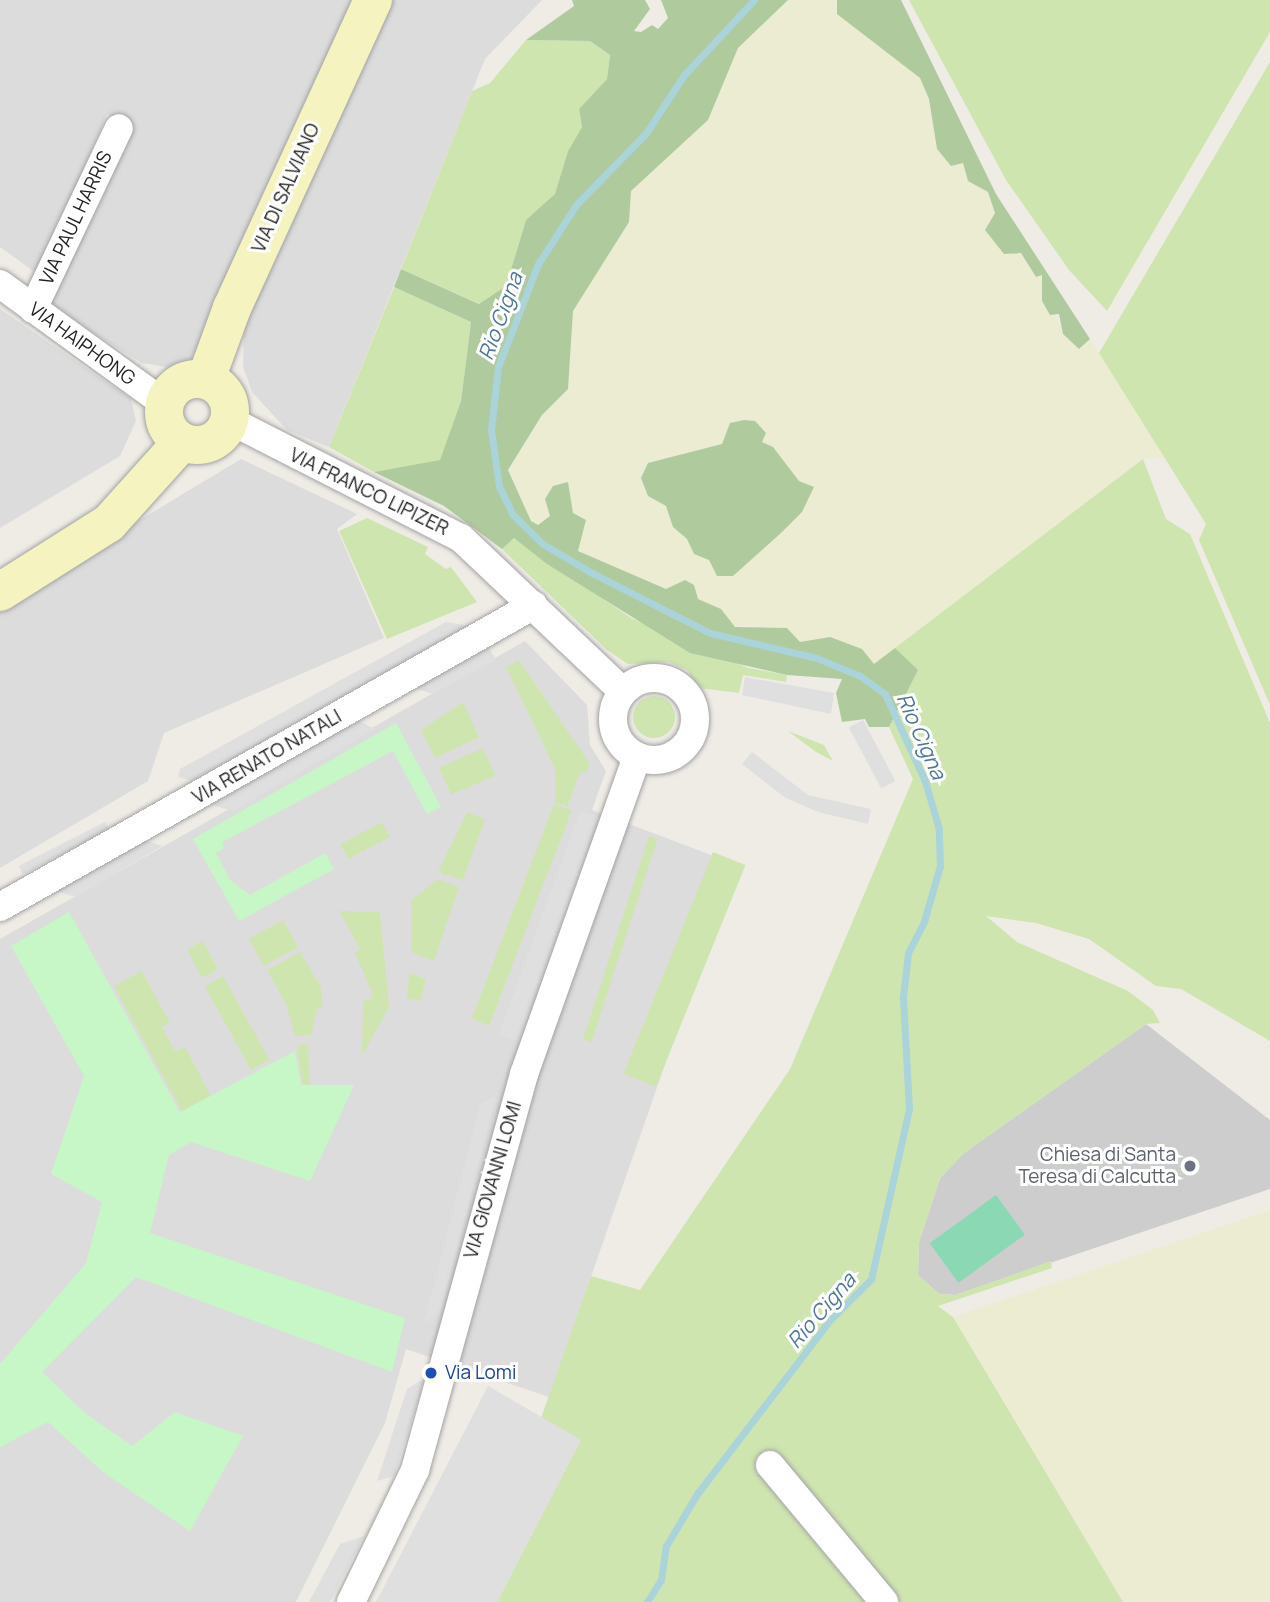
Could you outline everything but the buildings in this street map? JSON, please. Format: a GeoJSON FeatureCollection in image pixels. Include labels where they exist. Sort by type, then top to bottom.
{"type":"FeatureCollection","features":[{"type":"Feature","properties":{"kind":"street","name":"VIA DI SALVIANO"},"geometry":{"type":"LineString","coordinates":[[206,379],[232,308],[373,0]]}},
{"type":"Feature","properties":{"kind":"street","name":"VIA PAUL HARRIS"},"geometry":{"type":"LineString","coordinates":[[33,309],[119,128]]}},
{"type":"Feature","properties":{"kind":"street","name":"VIA HAIPHONG"},"geometry":{"type":"LineString","coordinates":[[0,284],[165,404]]}},
{"type":"Feature","properties":{"kind":"street"},"geometry":{"type":"LineString","coordinates":[[206,379],[226,397],[229,420],[212,442],[202,446],[182,442],[167,426],[165,404],[183,382],[206,379]]}},
{"type":"Feature","properties":{"kind":"street","name":"VIA FRANCO LIPIZER"},"geometry":{"type":"LineString","coordinates":[[229,420],[436,522],[470,546],[622,691]]}},
{"type":"Feature","properties":{"kind":"street"},"geometry":{"type":"LineString","coordinates":[[0,592],[109,523],[182,442]]}},
{"type":"Feature","properties":{"kind":"street","name":"VIA RENATO NATALI"},"geometry":{"type":"LineString","coordinates":[[0,907],[534,605]]}},
{"type":"Feature","properties":{"kind":"street"},"geometry":{"type":"LineString","coordinates":[[659,677],[679,685],[694,709],[692,734],[683,748],[662,760],[637,757],[622,745],[613,728],[613,708],[622,691],[639,679],[659,677]]}},
{"type":"Feature","properties":{"kind":"street","name":"VIA GIOVANNI LOMI"},"geometry":{"type":"LineString","coordinates":[[351,1602],[415,1470],[524,1074],[637,757]]}},
{"type":"Feature","properties":{"kind":"street"},"geometry":{"type":"LineString","coordinates":[[770,1465],[884,1602]]}},
{"type":"Feature","properties":{"kind":"shaded area"},"geometry":{"type":"Polygon","coordinates":[[[0,0],[360,0],[192,358],[173,368],[142,363],[48,305],[132,125],[107,114],[39,275],[0,247],[0,0]]]}},
{"type":"Feature","properties":{"kind":"shaded area"},"geometry":{"type":"Polygon","coordinates":[[[392,0],[542,0],[485,59],[329,447],[287,430],[252,392],[243,367],[244,322],[392,0]]]}},
{"type":"Feature","properties":{"kind":"shaded area"},"geometry":{"type":"Polygon","coordinates":[[[0,309],[131,399],[136,421],[120,456],[0,528],[0,309]]]}},
{"type":"Feature","properties":{"kind":"shaded area"},"geometry":{"type":"Polygon","coordinates":[[[241,459],[357,514],[337,529],[384,638],[164,733],[148,781],[0,868],[0,604],[241,459]]]}},
{"type":"Feature","properties":{"kind":"shaded area"},"geometry":{"type":"Polygon","coordinates":[[[446,622],[470,626],[192,781],[178,777],[180,769],[446,622]]]}},
{"type":"Feature","properties":{"kind":"shaded area"},"geometry":{"type":"Polygon","coordinates":[[[525,641],[587,705],[590,745],[606,771],[592,810],[735,864],[549,1397],[406,1349],[385,1423],[296,1602],[0,1602],[0,939],[525,641]]]}},
{"type":"Feature","properties":{"kind":"shaded area"},"geometry":{"type":"Polygon","coordinates":[[[488,646],[496,660],[433,694],[414,688],[488,646]]]}},
{"type":"Feature","properties":{"kind":"shaded area"},"geometry":{"type":"Polygon","coordinates":[[[745,677],[834,693],[831,714],[742,695],[745,677]]]}},
{"type":"Feature","properties":{"kind":"shaded area"},"geometry":{"type":"Polygon","coordinates":[[[357,720],[375,729],[233,811],[208,804],[357,720]]]}},
{"type":"Feature","properties":{"kind":"shaded area"},"geometry":{"type":"Polygon","coordinates":[[[863,720],[895,781],[881,788],[849,728],[863,720]]]}},
{"type":"Feature","properties":{"kind":"shaded area"},"geometry":{"type":"Polygon","coordinates":[[[752,752],[808,795],[871,809],[868,824],[818,812],[784,797],[742,764],[752,752]]]}},
{"type":"Feature","properties":{"kind":"shaded area"},"geometry":{"type":"Polygon","coordinates":[[[580,810],[601,818],[520,1042],[499,1034],[580,810]]]}},
{"type":"Feature","properties":{"kind":"shaded area"},"geometry":{"type":"Polygon","coordinates":[[[105,822],[109,830],[23,874],[19,866],[105,822]]]}},
{"type":"Feature","properties":{"kind":"shaded area"},"geometry":{"type":"Polygon","coordinates":[[[144,840],[162,846],[76,897],[55,891],[144,840]]]}},
{"type":"Feature","properties":{"kind":"shaded area"},"geometry":{"type":"Polygon","coordinates":[[[1146,1024],[1270,1120],[1270,1189],[955,1295],[939,1294],[918,1275],[919,1242],[940,1178],[964,1153],[1146,1024]]]}},
{"type":"Feature","properties":{"kind":"shaded area"},"geometry":{"type":"Polygon","coordinates":[[[496,1097],[440,1313],[424,1323],[480,1104],[496,1097]]]}},
{"type":"Feature","properties":{"kind":"shaded area"},"geometry":{"type":"Polygon","coordinates":[[[425,1378],[394,1476],[377,1481],[407,1389],[425,1378]]]}},
{"type":"Feature","properties":{"kind":"shaded area"},"geometry":{"type":"Polygon","coordinates":[[[488,1386],[581,1440],[497,1602],[376,1602],[488,1386]]]}},
{"type":"Feature","properties":{"kind":"shaded area"},"geometry":{"type":"Polygon","coordinates":[[[364,1536],[330,1602],[309,1602],[340,1544],[364,1536]]]}},
{"type":"Feature","properties":{"kind":"green space"},"geometry":{"type":"Polygon","coordinates":[[[572,0],[645,0],[650,9],[634,31],[641,32],[652,25],[658,29],[668,18],[661,0],[788,0],[738,48],[708,120],[631,191],[629,222],[573,311],[568,389],[542,415],[508,470],[531,521],[538,525],[550,516],[545,499],[553,486],[568,482],[573,513],[586,520],[578,551],[666,589],[685,580],[694,585],[698,599],[721,609],[735,627],[787,628],[800,642],[830,637],[862,649],[874,664],[895,648],[918,670],[889,727],[869,727],[865,719],[842,722],[836,693],[842,679],[787,675],[690,653],[547,564],[514,538],[502,549],[444,506],[374,472],[440,460],[461,401],[471,322],[394,287],[401,269],[479,304],[506,286],[526,220],[555,194],[568,151],[582,127],[579,109],[607,79],[610,55],[590,41],[526,40],[574,6],[572,0]]]}},
{"type":"Feature","properties":{"kind":"green space"},"geometry":{"type":"Polygon","coordinates":[[[788,0],[837,0],[838,14],[920,78],[929,99],[937,149],[963,162],[968,181],[988,192],[995,213],[1035,276],[1042,275],[1063,334],[1079,349],[1090,339],[1167,458],[1143,459],[874,664],[830,637],[800,642],[752,625],[735,627],[721,609],[697,599],[694,585],[685,580],[666,589],[577,551],[585,521],[573,513],[569,503],[538,525],[531,521],[508,470],[542,415],[568,389],[573,311],[629,222],[630,191],[708,120],[738,48],[788,0]],[[730,423],[722,444],[648,464],[641,478],[648,496],[666,506],[673,527],[687,539],[694,554],[709,560],[781,533],[801,512],[799,481],[762,442],[730,423]]]}},
{"type":"Feature","properties":{"kind":"green space"},"geometry":{"type":"Polygon","coordinates":[[[837,0],[901,0],[996,194],[1090,339],[1079,349],[1063,334],[1059,314],[1050,315],[1042,301],[1042,275],[1036,277],[1021,253],[1004,254],[985,230],[995,213],[988,192],[968,181],[963,163],[951,166],[937,149],[929,99],[920,78],[837,14],[837,0]]]}},
{"type":"Feature","properties":{"kind":"green space"},"geometry":{"type":"Polygon","coordinates":[[[909,0],[1270,0],[1270,32],[1107,311],[1069,270],[1006,180],[909,0]]]}},
{"type":"Feature","properties":{"kind":"green space"},"geometry":{"type":"Polygon","coordinates":[[[526,40],[590,41],[610,55],[607,79],[579,109],[582,127],[568,151],[555,195],[526,220],[506,286],[480,304],[401,269],[472,91],[490,83],[526,40]]]}},
{"type":"Feature","properties":{"kind":"green space"},"geometry":{"type":"Polygon","coordinates":[[[1270,62],[1270,705],[1199,540],[1206,524],[1099,353],[1270,62]]]}},
{"type":"Feature","properties":{"kind":"green space"},"geometry":{"type":"Polygon","coordinates":[[[394,287],[471,322],[461,401],[440,461],[374,472],[329,447],[394,287]]]}},
{"type":"Feature","properties":{"kind":"green space"},"geometry":{"type":"Polygon","coordinates":[[[755,421],[766,433],[762,442],[773,447],[799,481],[814,487],[802,512],[781,533],[733,576],[717,576],[709,560],[694,554],[687,539],[673,527],[666,506],[648,496],[641,478],[648,463],[722,444],[730,423],[755,421]]]}},
{"type":"Feature","properties":{"kind":"green space"},"geometry":{"type":"Polygon","coordinates":[[[1143,459],[1166,519],[1190,534],[1270,723],[1270,1041],[1181,989],[1156,986],[1089,939],[1036,923],[986,916],[1017,942],[1128,991],[1153,1010],[1160,1023],[1146,1024],[964,1153],[940,1178],[919,1242],[918,1275],[939,1294],[955,1295],[1051,1261],[1052,1268],[938,1306],[953,1317],[1123,1602],[497,1602],[580,1441],[541,1418],[591,1276],[640,1290],[790,1069],[913,779],[889,727],[917,670],[895,648],[1143,459]]]}},
{"type":"Feature","properties":{"kind":"green space"},"geometry":{"type":"Polygon","coordinates":[[[367,518],[428,547],[425,554],[446,569],[451,567],[477,602],[387,639],[339,531],[367,518]]]}},
{"type":"Feature","properties":{"kind":"green space"},"geometry":{"type":"Polygon","coordinates":[[[514,538],[631,618],[748,668],[787,675],[786,682],[743,675],[739,693],[699,688],[687,670],[669,662],[628,664],[607,650],[502,549],[514,538]]]}},
{"type":"Feature","properties":{"kind":"green space"},"geometry":{"type":"Polygon","coordinates":[[[519,660],[590,764],[586,773],[580,772],[567,807],[555,802],[555,769],[506,667],[519,660]]]}},
{"type":"Feature","properties":{"kind":"green space"},"geometry":{"type":"Polygon","coordinates":[[[654,696],[669,702],[675,717],[669,732],[654,738],[639,732],[633,717],[639,702],[654,696]]]}},
{"type":"Feature","properties":{"kind":"green space"},"geometry":{"type":"Polygon","coordinates":[[[463,702],[479,737],[435,758],[421,730],[463,702]]]}},
{"type":"Feature","properties":{"kind":"green space"},"geometry":{"type":"Polygon","coordinates":[[[396,723],[441,807],[427,814],[393,751],[222,842],[224,848],[216,853],[230,880],[250,895],[325,853],[334,869],[239,921],[193,839],[396,723]]]}},
{"type":"Feature","properties":{"kind":"green space"},"geometry":{"type":"Polygon","coordinates":[[[788,731],[824,745],[833,761],[816,752],[788,731]]]}},
{"type":"Feature","properties":{"kind":"green space"},"geometry":{"type":"Polygon","coordinates":[[[483,748],[495,775],[451,795],[439,768],[483,748]]]}},
{"type":"Feature","properties":{"kind":"green space"},"geometry":{"type":"Polygon","coordinates":[[[554,804],[572,811],[489,1026],[472,1019],[554,804]]]}},
{"type":"Feature","properties":{"kind":"green space"},"geometry":{"type":"Polygon","coordinates":[[[467,812],[485,819],[463,880],[438,872],[467,812]]]}},
{"type":"Feature","properties":{"kind":"green space"},"geometry":{"type":"Polygon","coordinates":[[[382,822],[390,837],[348,859],[341,844],[382,822]]]}},
{"type":"Feature","properties":{"kind":"green space"},"geometry":{"type":"Polygon","coordinates":[[[649,836],[658,839],[591,1042],[583,1040],[649,836]]]}},
{"type":"Feature","properties":{"kind":"green space"},"geometry":{"type":"Polygon","coordinates":[[[713,852],[745,865],[656,1087],[623,1074],[713,852]]]}},
{"type":"Feature","properties":{"kind":"green space"},"geometry":{"type":"Polygon","coordinates":[[[437,879],[459,887],[434,961],[411,952],[411,901],[437,879]]]}},
{"type":"Feature","properties":{"kind":"green space"},"geometry":{"type":"Polygon","coordinates":[[[339,911],[380,912],[389,1007],[362,1056],[363,1001],[372,998],[371,990],[355,953],[360,949],[339,911]]]}},
{"type":"Feature","properties":{"kind":"green space"},"geometry":{"type":"Polygon","coordinates":[[[69,912],[180,1112],[295,1051],[301,1085],[354,1085],[310,1181],[191,1142],[169,1155],[150,1233],[405,1318],[392,1372],[136,1277],[42,1372],[85,1413],[132,1446],[175,1412],[243,1436],[190,1531],[103,1472],[48,1422],[0,1447],[0,1364],[86,1263],[102,1202],[51,1174],[84,1076],[11,946],[69,912]]]}},
{"type":"Feature","properties":{"kind":"green space"},"geometry":{"type":"Polygon","coordinates":[[[283,920],[298,947],[264,966],[249,939],[283,920]]]}},
{"type":"Feature","properties":{"kind":"green space"},"geometry":{"type":"Polygon","coordinates":[[[203,941],[218,969],[202,978],[187,949],[203,941]]]}},
{"type":"Feature","properties":{"kind":"green space"},"geometry":{"type":"Polygon","coordinates":[[[300,952],[321,987],[322,1007],[317,1009],[311,1035],[295,1036],[286,1004],[267,970],[300,952]]]}},
{"type":"Feature","properties":{"kind":"green space"},"geometry":{"type":"Polygon","coordinates":[[[142,971],[170,1023],[162,1027],[175,1051],[185,1047],[211,1096],[182,1111],[114,986],[142,971]]]}},
{"type":"Feature","properties":{"kind":"green space"},"geometry":{"type":"Polygon","coordinates":[[[409,973],[426,979],[420,1001],[407,998],[409,973]]]}},
{"type":"Feature","properties":{"kind":"green space"},"geometry":{"type":"Polygon","coordinates":[[[223,976],[270,1060],[251,1070],[205,986],[223,976]]]}},
{"type":"Feature","properties":{"kind":"green space"},"geometry":{"type":"Polygon","coordinates":[[[308,1044],[310,1085],[302,1084],[297,1045],[308,1044]]]}},
{"type":"Feature","properties":{"kind":"green space"},"geometry":{"type":"Polygon","coordinates":[[[996,1195],[1025,1235],[958,1283],[930,1243],[996,1195]]]}},
{"type":"Feature","properties":{"kind":"green space"},"geometry":{"type":"Polygon","coordinates":[[[1270,1210],[1270,1602],[1123,1602],[953,1317],[1270,1210]]]}},
{"type":"Feature","properties":{"kind":"waterway","name":"Rio Cigna"},"geometry":{"type":"LineString","coordinates":[[647,1602],[661,1580],[666,1546],[697,1494],[831,1319],[871,1279],[909,1109],[903,997],[908,953],[924,921],[940,866],[939,829],[925,781],[885,694],[860,676],[817,658],[710,633],[592,573],[543,544],[513,515],[499,486],[491,430],[498,367],[538,264],[576,205],[646,133],[684,75],[754,0]]}},
{"type":"Feature","properties":{"kind":"place","name":"Chiesa di Santa Teresa di Calcutta"},"geometry":{"type":"Point","coordinates":[1190,1166]}},
{"type":"Feature","properties":{"kind":"place","name":"Via Lomi"},"geometry":{"type":"Point","coordinates":[431,1373]}}]}
